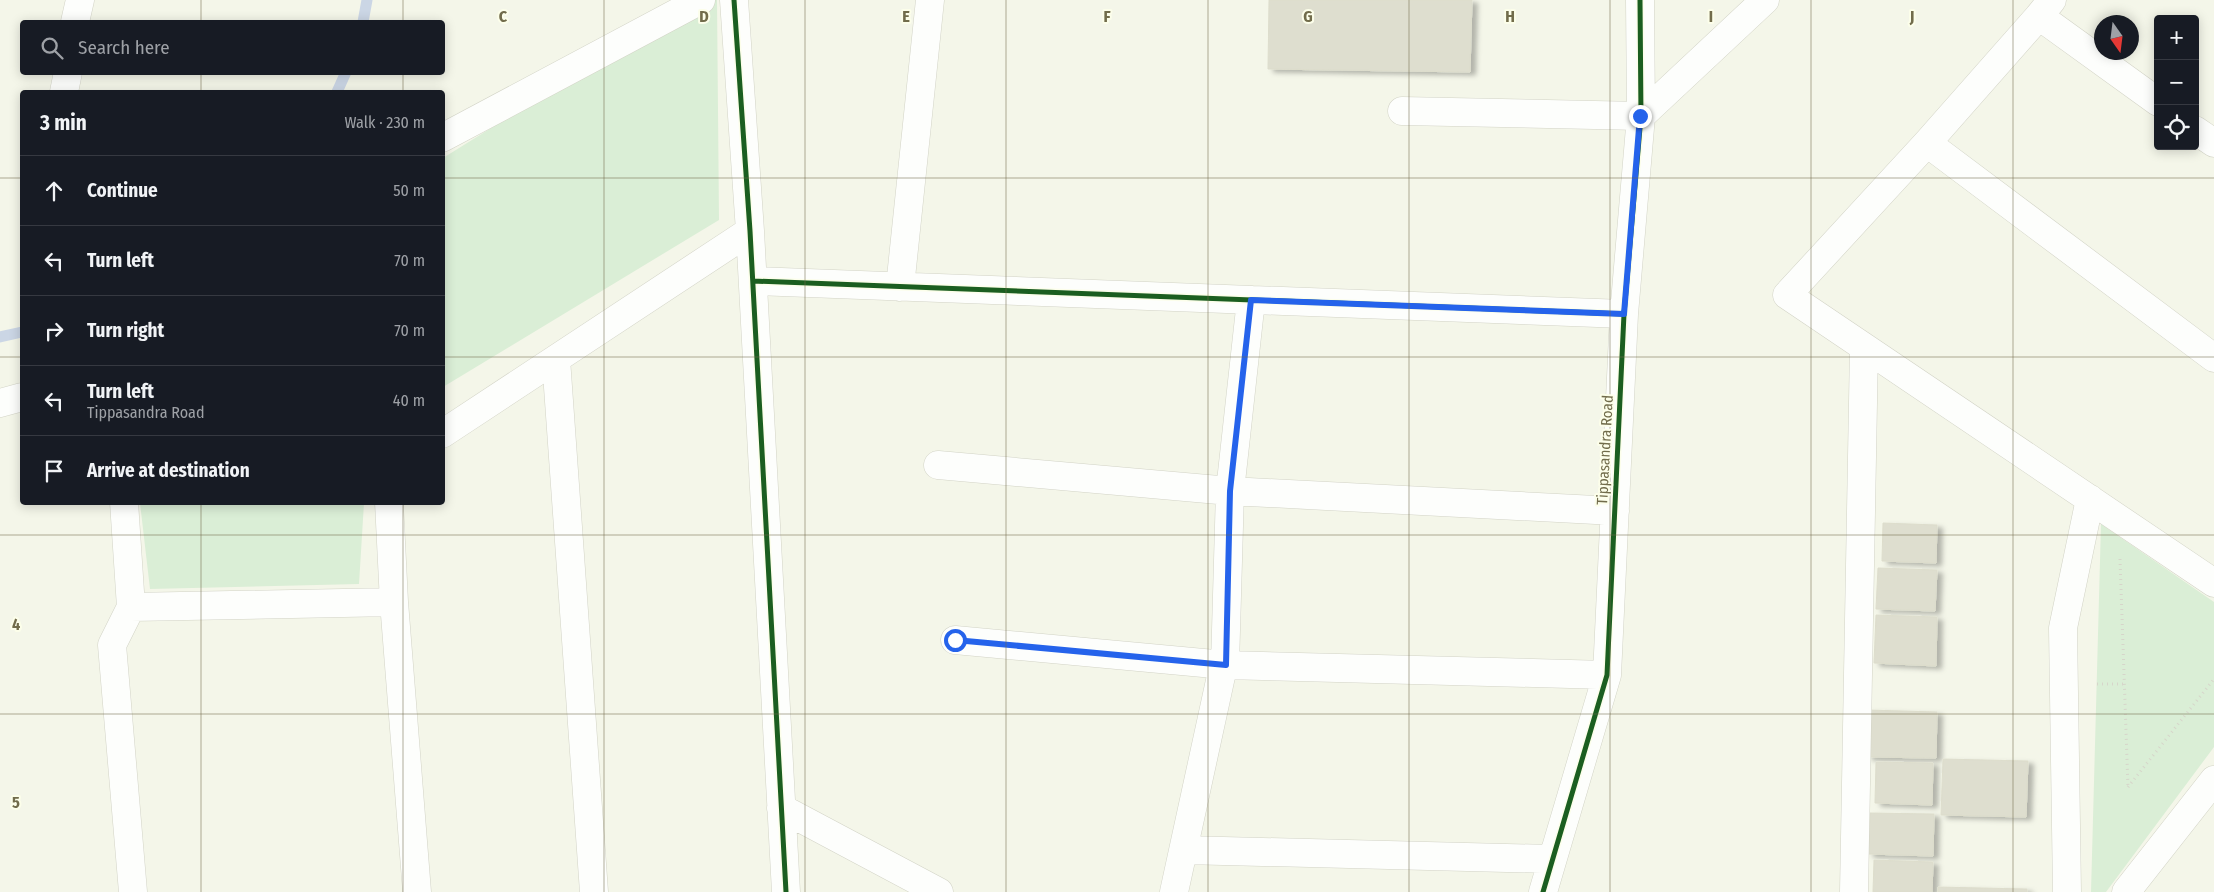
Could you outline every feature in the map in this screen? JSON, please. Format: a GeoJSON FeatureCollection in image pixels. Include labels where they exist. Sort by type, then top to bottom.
{"type":"FeatureCollection","features":[{"type":"Feature","properties":{"kind":"street"},"geometry":{"type":"LineString","coordinates":[[75,20],[80,0]]}},
{"type":"Feature","properties":{"kind":"street"},"geometry":{"type":"LineString","coordinates":[[445,136],[701,0]]}},
{"type":"Feature","properties":{"kind":"street"},"geometry":{"type":"LineString","coordinates":[[734,0],[753,281],[786,892]]}},
{"type":"Feature","properties":{"kind":"street"},"geometry":{"type":"LineString","coordinates":[[900,287],[930,0]]}},
{"type":"Feature","properties":{"kind":"street","name":"Tippasandra Road"},"geometry":{"type":"LineString","coordinates":[[1543,892],[1551,858],[1607,675],[1624,314],[1640,116],[1640,0]]}},
{"type":"Feature","properties":{"kind":"street"},"geometry":{"type":"LineString","coordinates":[[1402,111],[1640,116],[1765,0]]}},
{"type":"Feature","properties":{"kind":"street"},"geometry":{"type":"LineString","coordinates":[[2154,99],[2045,8],[1927,143],[1787,295],[2214,583]]}},
{"type":"Feature","properties":{"kind":"street"},"geometry":{"type":"LineString","coordinates":[[64,90],[67,75]]}},
{"type":"Feature","properties":{"kind":"street"},"geometry":{"type":"LineString","coordinates":[[2199,133],[2214,143]]}},
{"type":"Feature","properties":{"kind":"street"},"geometry":{"type":"LineString","coordinates":[[1927,143],[2214,358]]}},
{"type":"Feature","properties":{"kind":"street"},"geometry":{"type":"LineString","coordinates":[[445,432],[750,231]]}},
{"type":"Feature","properties":{"kind":"street"},"geometry":{"type":"LineString","coordinates":[[753,281],[1624,314]]}},
{"type":"Feature","properties":{"kind":"street"},"geometry":{"type":"LineString","coordinates":[[1174,892],[1223,667],[1226,665],[1230,491],[1251,300]]}},
{"type":"Feature","properties":{"kind":"street"},"geometry":{"type":"LineString","coordinates":[[1854,892],[1864,348]]}},
{"type":"Feature","properties":{"kind":"street"},"geometry":{"type":"LineString","coordinates":[[556,359],[594,892]]}},
{"type":"Feature","properties":{"kind":"street"},"geometry":{"type":"LineString","coordinates":[[0,403],[20,398]]}},
{"type":"Feature","properties":{"kind":"street"},"geometry":{"type":"LineString","coordinates":[[938,465],[1230,491],[1615,511]]}},
{"type":"Feature","properties":{"kind":"street"},"geometry":{"type":"LineString","coordinates":[[2066,892],[2063,628],[2090,499]]}},
{"type":"Feature","properties":{"kind":"street"},"geometry":{"type":"LineString","coordinates":[[124,505],[130,607],[112,644],[133,892]]}},
{"type":"Feature","properties":{"kind":"street"},"geometry":{"type":"LineString","coordinates":[[389,505],[394,602],[417,892]]}},
{"type":"Feature","properties":{"kind":"street"},"geometry":{"type":"LineString","coordinates":[[130,607],[394,602]]}},
{"type":"Feature","properties":{"kind":"street"},"geometry":{"type":"LineString","coordinates":[[955,640],[1226,665],[1607,675]]}},
{"type":"Feature","properties":{"kind":"street"},"geometry":{"type":"LineString","coordinates":[[2126,892],[2214,780]]}},
{"type":"Feature","properties":{"kind":"street"},"geometry":{"type":"LineString","coordinates":[[781,808],[939,892]]}},
{"type":"Feature","properties":{"kind":"street"},"geometry":{"type":"LineString","coordinates":[[1184,850],[1551,858]]}},
{"type":"Feature","properties":{"kind":"path"},"geometry":{"type":"LineString","coordinates":[[2120,551],[2128,788],[2214,679]]}},
{"type":"Feature","properties":{"kind":"green space"},"geometry":{"type":"Polygon","coordinates":[[[697,0],[717,0],[719,220],[445,386],[445,157],[697,0]]]}},
{"type":"Feature","properties":{"kind":"green space"},"geometry":{"type":"Polygon","coordinates":[[[140,505],[364,505],[359,584],[150,589],[140,505]]]}},
{"type":"Feature","properties":{"kind":"green space"},"geometry":{"type":"Polygon","coordinates":[[[2101,524],[2214,602],[2214,747],[2106,892],[2091,892],[2101,524]]]}},
{"type":"Feature","properties":{"kind":"building"},"geometry":{"type":"Polygon","coordinates":[[[1269,0],[1472,0],[1470,72],[1268,69],[1269,0]]]}},
{"type":"Feature","properties":{"kind":"building"},"geometry":{"type":"Polygon","coordinates":[[[1883,523],[1937,525],[1936,563],[1882,561],[1883,523]]]}},
{"type":"Feature","properties":{"kind":"building"},"geometry":{"type":"Polygon","coordinates":[[[1878,568],[1937,570],[1935,611],[1876,609],[1878,568]]]}},
{"type":"Feature","properties":{"kind":"building"},"geometry":{"type":"Polygon","coordinates":[[[1876,615],[1937,617],[1936,666],[1874,663],[1876,615]]]}},
{"type":"Feature","properties":{"kind":"building"},"geometry":{"type":"Polygon","coordinates":[[[1868,710],[1937,712],[1936,758],[1867,757],[1868,710]]]}},
{"type":"Feature","properties":{"kind":"building"},"geometry":{"type":"Polygon","coordinates":[[[1943,759],[2028,761],[2026,817],[1941,815],[1943,759]]]}},
{"type":"Feature","properties":{"kind":"building"},"geometry":{"type":"Polygon","coordinates":[[[1876,762],[1933,763],[1932,805],[1875,803],[1876,762]]]}},
{"type":"Feature","properties":{"kind":"building"},"geometry":{"type":"Polygon","coordinates":[[[1870,813],[1934,814],[1933,856],[1868,854],[1870,813]]]}},
{"type":"Feature","properties":{"kind":"building"},"geometry":{"type":"Polygon","coordinates":[[[1874,860],[1933,862],[1932,892],[1873,892],[1874,860]]]}},
{"type":"Feature","properties":{"kind":"building"},"geometry":{"type":"Polygon","coordinates":[[[1938,887],[2027,889],[2027,892],[1938,892],[1938,887]]]}},
{"type":"Feature","properties":{"kind":"waterway"},"geometry":{"type":"LineString","coordinates":[[363,20],[367,0]]}},
{"type":"Feature","properties":{"kind":"waterway"},"geometry":{"type":"LineString","coordinates":[[338,90],[345,75]]}},
{"type":"Feature","properties":{"kind":"waterway"},"geometry":{"type":"LineString","coordinates":[[0,337],[20,332]]}},
{"type":"Feature","properties":{"kind":"cycle path"},"geometry":{"type":"LineString","coordinates":[[734,0],[750,231],[786,892]]}},
{"type":"Feature","properties":{"kind":"cycle path"},"geometry":{"type":"LineString","coordinates":[[1543,892],[1607,675],[1624,314],[1641,116],[1640,0]]}},
{"type":"Feature","properties":{"kind":"cycle path"},"geometry":{"type":"LineString","coordinates":[[753,281],[1624,314]]}},
{"type":"Feature","properties":{"kind":"route"},"geometry":{"type":"LineString","coordinates":[[955,640],[1226,665],[1230,491],[1251,300],[1624,314],[1640,116]]}}]}
